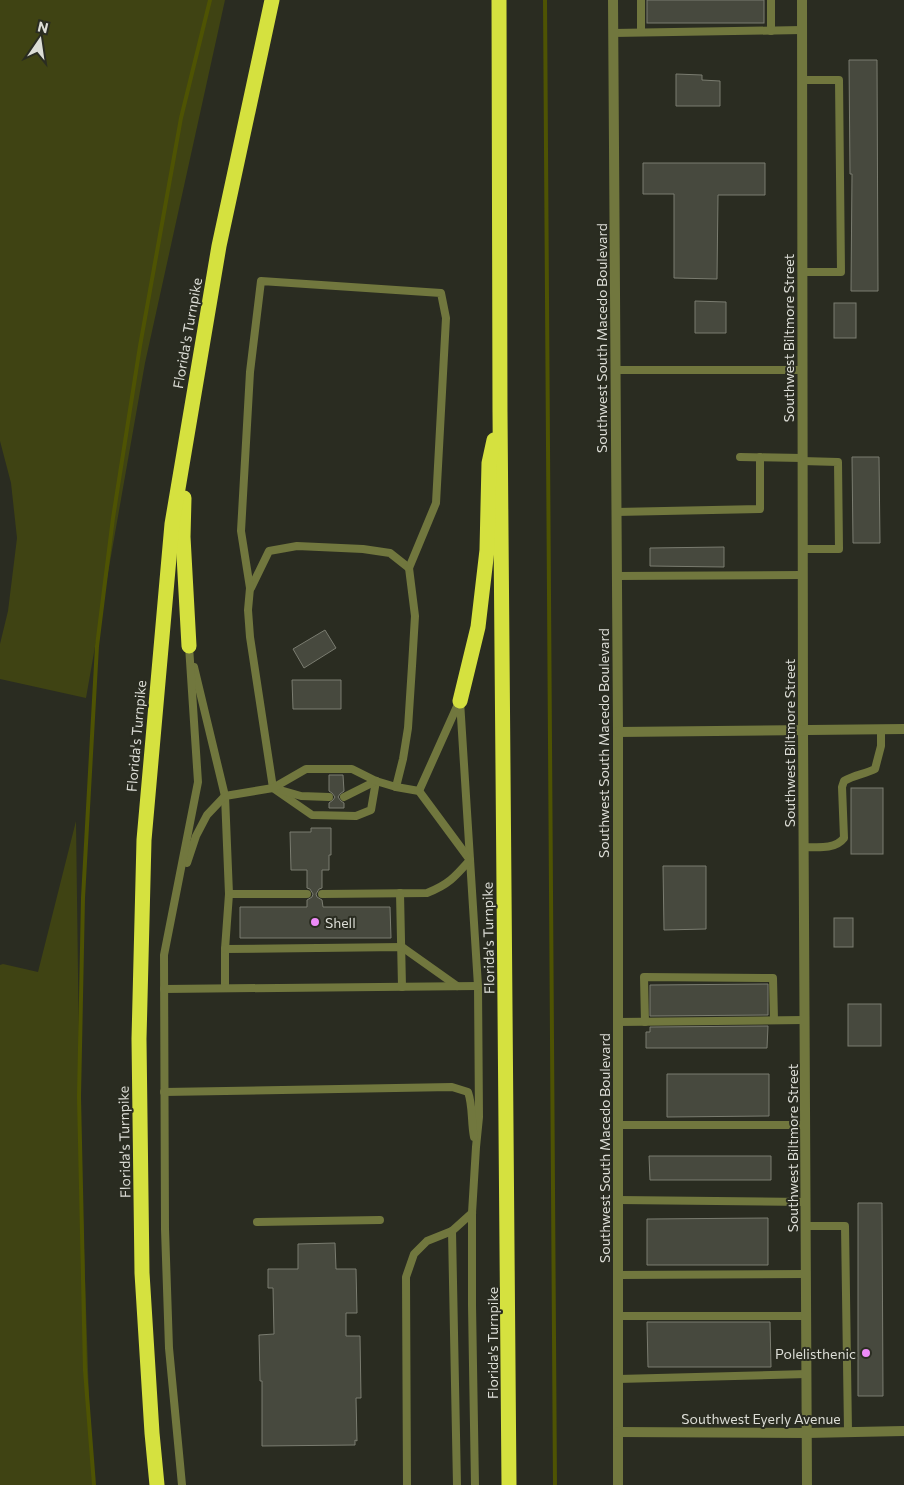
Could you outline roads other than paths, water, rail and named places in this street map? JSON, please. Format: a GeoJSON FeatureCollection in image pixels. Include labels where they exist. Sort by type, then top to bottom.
{"type":"FeatureCollection","features":[{"type":"Feature","properties":{"kind":"highway","name":"Florida's Turnpike"},"geometry":{"type":"LineString","coordinates":[[157,1485],[142,1273],[139,1039],[144,840],[172,524],[219,246],[272,0]]}},
{"type":"Feature","properties":{"kind":"highway","name":"Florida's Turnpike"},"geometry":{"type":"LineString","coordinates":[[499,0],[500,412],[509,1485]]}},
{"type":"Feature","properties":{"kind":"highway"},"geometry":{"type":"LineString","coordinates":[[460,701],[478,626],[487,550],[489,463],[500,412]]}},
{"type":"Feature","properties":{"kind":"highway"},"geometry":{"type":"LineString","coordinates":[[186,437],[183,537],[189,646]]}},
{"type":"Feature","properties":{"kind":"street","name":"Southwest South Macedo Boulevard"},"geometry":{"type":"LineString","coordinates":[[613,0],[618,732],[618,1485]]}},
{"type":"Feature","properties":{"kind":"street","name":"Southwest Biltmore Street"},"geometry":{"type":"LineString","coordinates":[[802,0],[802,731],[807,1485]]}},
{"type":"Feature","properties":{"kind":"street"},"geometry":{"type":"LineString","coordinates":[[618,732],[904,729]]}},
{"type":"Feature","properties":{"kind":"street","name":"Southwest Eyerly Avenue"},"geometry":{"type":"LineString","coordinates":[[618,1432],[807,1433],[904,1430]]}},
{"type":"Feature","properties":{"kind":"lane"},"geometry":{"type":"LineString","coordinates":[[641,0],[641,32]]}},
{"type":"Feature","properties":{"kind":"lane"},"geometry":{"type":"LineString","coordinates":[[771,0],[771,31]]}},
{"type":"Feature","properties":{"kind":"lane"},"geometry":{"type":"LineString","coordinates":[[659,23],[660,32]]}},
{"type":"Feature","properties":{"kind":"lane"},"geometry":{"type":"LineString","coordinates":[[692,23],[692,32]]}},
{"type":"Feature","properties":{"kind":"lane"},"geometry":{"type":"LineString","coordinates":[[613,33],[692,32],[727,27],[754,27],[771,31],[802,30]]}},
{"type":"Feature","properties":{"kind":"lane"},"geometry":{"type":"LineString","coordinates":[[802,80],[839,80],[841,272],[802,272]]}},
{"type":"Feature","properties":{"kind":"lane"},"geometry":{"type":"LineString","coordinates":[[376,781],[372,810],[356,816],[312,815],[273,788],[250,637],[248,610],[250,588],[240,531],[250,372],[261,281],[441,293],[446,318],[436,503],[409,568],[415,616],[408,728],[396,787]]}},
{"type":"Feature","properties":{"kind":"lane"},"geometry":{"type":"LineString","coordinates":[[615,370],[802,370]]}},
{"type":"Feature","properties":{"kind":"lane"},"geometry":{"type":"LineString","coordinates":[[740,457],[838,462],[839,549],[802,549]]}},
{"type":"Feature","properties":{"kind":"lane"},"geometry":{"type":"LineString","coordinates":[[616,512],[760,509],[760,457]]}},
{"type":"Feature","properties":{"kind":"lane"},"geometry":{"type":"LineString","coordinates":[[250,588],[269,552],[297,546],[363,549],[390,553],[409,568]]}},
{"type":"Feature","properties":{"kind":"lane"},"geometry":{"type":"LineString","coordinates":[[616,576],[802,575]]}},
{"type":"Feature","properties":{"kind":"lane"},"geometry":{"type":"LineString","coordinates":[[189,646],[225,796],[228,894],[225,988]]}},
{"type":"Feature","properties":{"kind":"lane"},"geometry":{"type":"LineString","coordinates":[[182,1485],[169,1348],[164,1208],[164,955],[198,782],[189,646]]}},
{"type":"Feature","properties":{"kind":"lane"},"geometry":{"type":"LineString","coordinates":[[419,791],[460,701]]}},
{"type":"Feature","properties":{"kind":"lane"},"geometry":{"type":"LineString","coordinates":[[460,701],[478,986],[479,1117],[472,1212],[475,1485]]}},
{"type":"Feature","properties":{"kind":"lane"},"geometry":{"type":"LineString","coordinates":[[803,847],[829,846],[837,844],[844,838],[842,787],[844,780],[852,776],[866,774],[875,769],[881,746],[881,730]]}},
{"type":"Feature","properties":{"kind":"lane"},"geometry":{"type":"LineString","coordinates":[[177,892],[196,836],[207,814],[225,796],[273,788],[306,769],[352,769],[376,781],[419,791],[470,860]]}},
{"type":"Feature","properties":{"kind":"lane"},"geometry":{"type":"LineString","coordinates":[[344,797],[376,781]]}},
{"type":"Feature","properties":{"kind":"lane"},"geometry":{"type":"LineString","coordinates":[[273,788],[301,796],[329,796]]}},
{"type":"Feature","properties":{"kind":"lane"},"geometry":{"type":"LineString","coordinates":[[322,894],[427,893],[442,887],[457,875],[470,860]]}},
{"type":"Feature","properties":{"kind":"lane"},"geometry":{"type":"LineString","coordinates":[[400,893],[402,987]]}},
{"type":"Feature","properties":{"kind":"lane"},"geometry":{"type":"LineString","coordinates":[[228,894],[307,894]]}},
{"type":"Feature","properties":{"kind":"lane"},"geometry":{"type":"LineString","coordinates":[[225,950],[402,947],[457,986]]}},
{"type":"Feature","properties":{"kind":"lane"},"geometry":{"type":"LineString","coordinates":[[645,1022],[644,977],[773,978],[774,1020]]}},
{"type":"Feature","properties":{"kind":"lane"},"geometry":{"type":"LineString","coordinates":[[164,989],[478,986]]}},
{"type":"Feature","properties":{"kind":"lane"},"geometry":{"type":"LineString","coordinates":[[618,1022],[804,1020]]}},
{"type":"Feature","properties":{"kind":"lane"},"geometry":{"type":"LineString","coordinates":[[164,1092],[452,1087],[468,1092],[471,1100],[471,1122],[476,1147]]}},
{"type":"Feature","properties":{"kind":"lane"},"geometry":{"type":"LineString","coordinates":[[618,1125],[805,1125]]}},
{"type":"Feature","properties":{"kind":"lane"},"geometry":{"type":"LineString","coordinates":[[618,1200],[806,1202]]}},
{"type":"Feature","properties":{"kind":"lane"},"geometry":{"type":"LineString","coordinates":[[407,1485],[406,1277],[414,1254],[427,1241],[452,1230],[472,1212]]}},
{"type":"Feature","properties":{"kind":"lane"},"geometry":{"type":"LineString","coordinates":[[256,1222],[380,1220]]}},
{"type":"Feature","properties":{"kind":"lane"},"geometry":{"type":"LineString","coordinates":[[806,1226],[845,1226],[848,1432]]}},
{"type":"Feature","properties":{"kind":"lane"},"geometry":{"type":"LineString","coordinates":[[452,1230],[457,1485]]}},
{"type":"Feature","properties":{"kind":"lane"},"geometry":{"type":"LineString","coordinates":[[618,1275],[806,1274]]}},
{"type":"Feature","properties":{"kind":"lane"},"geometry":{"type":"LineString","coordinates":[[618,1316],[806,1316]]}},
{"type":"Feature","properties":{"kind":"lane"},"geometry":{"type":"LineString","coordinates":[[618,1378],[807,1374]]}},
{"type":"Feature","properties":{"kind":"waterway"},"geometry":{"type":"LineString","coordinates":[[94,1485],[85,1370],[79,1097],[83,898],[97,646],[113,518],[140,346],[181,118],[210,0]]}},
{"type":"Feature","properties":{"kind":"waterway"},"geometry":{"type":"LineString","coordinates":[[545,0],[555,1485]]}},
{"type":"Feature","properties":{"kind":"place","name":"Shell"},"geometry":{"type":"Point","coordinates":[315,922]}},
{"type":"Feature","properties":{"kind":"place","name":"Polelisthenic"},"geometry":{"type":"Point","coordinates":[866,1353]}}]}
